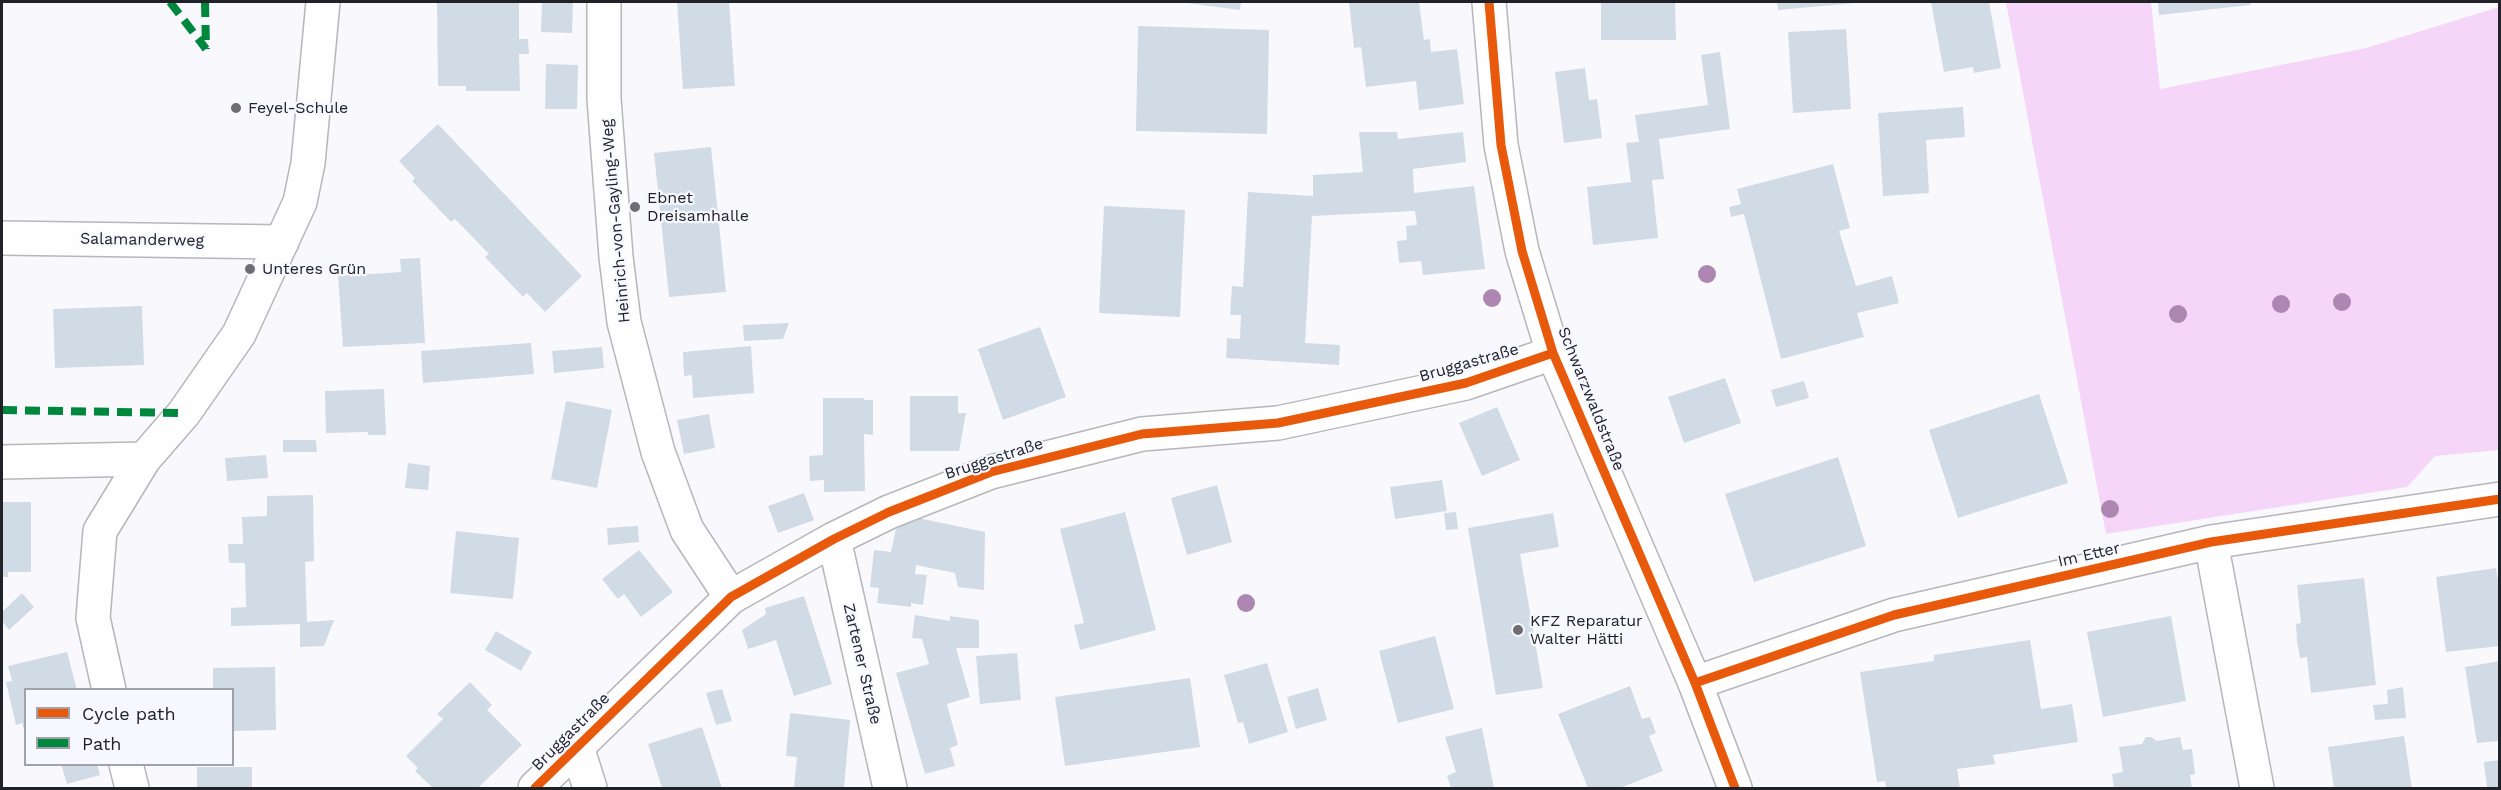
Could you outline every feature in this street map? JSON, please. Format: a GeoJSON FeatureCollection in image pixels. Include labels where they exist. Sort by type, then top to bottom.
{"type":"FeatureCollection","features":[{"type":"Feature","properties":{"kind":"street"},"geometry":{"type":"LineString","coordinates":[[109,688],[93,618],[100,531],[144,459],[184,413],[239,334],[300,202],[308,163],[323,2]]}},
{"type":"Feature","properties":{"kind":"street","name":"Heinrich-von-Gayling-Weg"},"geometry":{"type":"LineString","coordinates":[[604,2],[604,99],[616,257],[624,322],[658,452],[687,530],[731,597]]}},
{"type":"Feature","properties":{"kind":"street","name":"Schwarzwaldstraße"},"geometry":{"type":"LineString","coordinates":[[1490,2],[1501,145],[1522,251],[1553,354],[1695,683],[1735,789]]}},
{"type":"Feature","properties":{"kind":"street","name":"Salamanderweg"},"geometry":{"type":"LineString","coordinates":[[2,238],[282,242]]}},
{"type":"Feature","properties":{"kind":"street","name":"Bruggastraße"},"geometry":{"type":"LineString","coordinates":[[535,789],[731,597],[834,539],[889,512],[991,472],[1047,456],[1142,434],[1289,420],[1466,383],[1553,354]]}},
{"type":"Feature","properties":{"kind":"street"},"geometry":{"type":"LineString","coordinates":[[2,462],[144,459]]}},
{"type":"Feature","properties":{"kind":"street","name":"Im Etter"},"geometry":{"type":"LineString","coordinates":[[1695,683],[1894,615],[2211,542],[2499,499]]}},
{"type":"Feature","properties":{"kind":"street","name":"Zartener Straße"},"geometry":{"type":"LineString","coordinates":[[834,539],[890,789]]}},
{"type":"Feature","properties":{"kind":"street"},"geometry":{"type":"LineString","coordinates":[[2211,542],[2257,789]]}},
{"type":"Feature","properties":{"kind":"street"},"geometry":{"type":"LineString","coordinates":[[577,747],[590,789]]}},
{"type":"Feature","properties":{"kind":"street"},"geometry":{"type":"LineString","coordinates":[[126,766],[132,789]]}},
{"type":"Feature","properties":{"kind":"shaded area"},"geometry":{"type":"Polygon","coordinates":[[[2006,2],[2151,2],[2160,89],[2366,48],[2499,7],[2499,450],[2435,456],[2407,487],[2106,534],[2006,2]]]}},
{"type":"Feature","properties":{"kind":"building"},"geometry":{"type":"Polygon","coordinates":[[[437,2],[519,2],[519,39],[528,39],[529,54],[519,54],[520,91],[466,91],[466,86],[438,86],[437,2]]]}},
{"type":"Feature","properties":{"kind":"building"},"geometry":{"type":"Polygon","coordinates":[[[542,2],[573,2],[572,33],[541,32],[542,2]]]}},
{"type":"Feature","properties":{"kind":"building"},"geometry":{"type":"Polygon","coordinates":[[[677,2],[729,2],[735,86],[683,89],[677,2]]]}},
{"type":"Feature","properties":{"kind":"building"},"geometry":{"type":"Polygon","coordinates":[[[1179,2],[1241,2],[1240,10],[1179,2]]]}},
{"type":"Feature","properties":{"kind":"building"},"geometry":{"type":"Polygon","coordinates":[[[1349,2],[1419,2],[1424,40],[1430,39],[1431,52],[1457,49],[1464,104],[1419,110],[1416,81],[1366,87],[1361,47],[1354,48],[1349,2]]]}},
{"type":"Feature","properties":{"kind":"building"},"geometry":{"type":"Polygon","coordinates":[[[1601,2],[1675,2],[1676,40],[1601,40],[1601,2]]]}},
{"type":"Feature","properties":{"kind":"building"},"geometry":{"type":"Polygon","coordinates":[[[1777,2],[1856,2],[1856,3],[1778,10],[1777,2]]]}},
{"type":"Feature","properties":{"kind":"building"},"geometry":{"type":"Polygon","coordinates":[[[1931,2],[1989,2],[2001,68],[1974,73],[1973,67],[1944,72],[1931,2]]]}},
{"type":"Feature","properties":{"kind":"building"},"geometry":{"type":"Polygon","coordinates":[[[2158,2],[2250,2],[2251,5],[2159,15],[2158,2]]]}},
{"type":"Feature","properties":{"kind":"building"},"geometry":{"type":"Polygon","coordinates":[[[1138,26],[1269,30],[1267,134],[1136,131],[1138,26]]]}},
{"type":"Feature","properties":{"kind":"building"},"geometry":{"type":"Polygon","coordinates":[[[1846,29],[1851,109],[1793,113],[1788,32],[1846,29]]]}},
{"type":"Feature","properties":{"kind":"building"},"geometry":{"type":"Polygon","coordinates":[[[1720,52],[1730,129],[1659,139],[1664,179],[1652,180],[1658,238],[1593,245],[1587,187],[1631,182],[1626,143],[1639,142],[1635,115],[1708,105],[1701,55],[1720,52]]]}},
{"type":"Feature","properties":{"kind":"building"},"geometry":{"type":"Polygon","coordinates":[[[546,64],[578,65],[577,109],[545,109],[546,64]]]}},
{"type":"Feature","properties":{"kind":"building"},"geometry":{"type":"Polygon","coordinates":[[[1585,68],[1589,100],[1597,99],[1602,138],[1564,143],[1555,72],[1585,68]]]}},
{"type":"Feature","properties":{"kind":"building"},"geometry":{"type":"Polygon","coordinates":[[[1963,107],[1965,137],[1926,140],[1929,193],[1883,196],[1878,113],[1963,107]]]}},
{"type":"Feature","properties":{"kind":"building"},"geometry":{"type":"Polygon","coordinates":[[[438,124],[582,276],[545,312],[527,293],[523,297],[485,257],[489,254],[455,219],[451,222],[412,181],[415,178],[399,161],[438,124]]]}},
{"type":"Feature","properties":{"kind":"building"},"geometry":{"type":"Polygon","coordinates":[[[1359,132],[1397,132],[1398,139],[1463,132],[1466,162],[1413,169],[1414,193],[1474,186],[1485,269],[1423,275],[1421,261],[1399,263],[1397,241],[1407,240],[1406,226],[1417,225],[1415,211],[1312,216],[1305,343],[1340,345],[1339,365],[1226,358],[1227,338],[1240,339],[1241,315],[1230,315],[1232,286],[1243,287],[1248,192],[1313,196],[1313,175],[1363,172],[1359,132]]]}},
{"type":"Feature","properties":{"kind":"building"},"geometry":{"type":"Polygon","coordinates":[[[711,147],[726,292],[669,297],[654,153],[711,147]]]}},
{"type":"Feature","properties":{"kind":"building"},"geometry":{"type":"Polygon","coordinates":[[[1833,164],[1850,228],[1839,231],[1856,286],[1892,276],[1899,303],[1857,313],[1864,337],[1781,359],[1744,214],[1731,217],[1729,207],[1741,204],[1737,189],[1833,164]]]}},
{"type":"Feature","properties":{"kind":"building"},"geometry":{"type":"Polygon","coordinates":[[[1104,206],[1185,210],[1180,317],[1099,313],[1104,206]]]}},
{"type":"Feature","properties":{"kind":"building"},"geometry":{"type":"Polygon","coordinates":[[[420,258],[425,343],[343,347],[338,276],[401,272],[400,259],[420,258]]]}},
{"type":"Feature","properties":{"kind":"building"},"geometry":{"type":"Polygon","coordinates":[[[142,306],[144,365],[55,368],[53,309],[142,306]]]}},
{"type":"Feature","properties":{"kind":"building"},"geometry":{"type":"Polygon","coordinates":[[[789,323],[783,339],[744,341],[743,325],[789,323]]]}},
{"type":"Feature","properties":{"kind":"building"},"geometry":{"type":"Polygon","coordinates":[[[1040,327],[1066,397],[1003,420],[978,349],[1040,327]]]}},
{"type":"Feature","properties":{"kind":"building"},"geometry":{"type":"Polygon","coordinates":[[[531,343],[534,374],[423,383],[421,351],[531,343]]]}},
{"type":"Feature","properties":{"kind":"building"},"geometry":{"type":"Polygon","coordinates":[[[751,346],[754,393],[693,398],[692,375],[684,376],[683,352],[751,346]]]}},
{"type":"Feature","properties":{"kind":"building"},"geometry":{"type":"Polygon","coordinates":[[[602,347],[604,368],[554,373],[552,351],[602,347]]]}},
{"type":"Feature","properties":{"kind":"building"},"geometry":{"type":"Polygon","coordinates":[[[1725,378],[1741,423],[1684,443],[1668,397],[1725,378]]]}},
{"type":"Feature","properties":{"kind":"building"},"geometry":{"type":"Polygon","coordinates":[[[1804,381],[1809,398],[1776,407],[1771,390],[1804,381]]]}},
{"type":"Feature","properties":{"kind":"building"},"geometry":{"type":"Polygon","coordinates":[[[384,389],[386,435],[368,435],[368,432],[326,433],[325,391],[384,389]]]}},
{"type":"Feature","properties":{"kind":"building"},"geometry":{"type":"Polygon","coordinates":[[[2039,394],[2068,483],[1958,518],[1929,430],[2039,394]]]}},
{"type":"Feature","properties":{"kind":"building"},"geometry":{"type":"Polygon","coordinates":[[[910,396],[958,396],[958,413],[966,413],[959,451],[910,451],[910,396]]]}},
{"type":"Feature","properties":{"kind":"building"},"geometry":{"type":"Polygon","coordinates":[[[823,398],[873,400],[873,435],[864,434],[865,491],[824,492],[824,480],[810,481],[809,456],[823,455],[823,398]]]}},
{"type":"Feature","properties":{"kind":"building"},"geometry":{"type":"Polygon","coordinates":[[[566,401],[612,410],[597,488],[551,479],[566,401]]]}},
{"type":"Feature","properties":{"kind":"building"},"geometry":{"type":"Polygon","coordinates":[[[1497,407],[1520,460],[1482,476],[1459,423],[1497,407]]]}},
{"type":"Feature","properties":{"kind":"building"},"geometry":{"type":"Polygon","coordinates":[[[709,414],[715,448],[684,454],[677,420],[709,414]]]}},
{"type":"Feature","properties":{"kind":"building"},"geometry":{"type":"Polygon","coordinates":[[[283,440],[316,440],[317,452],[283,452],[283,440]]]}},
{"type":"Feature","properties":{"kind":"building"},"geometry":{"type":"Polygon","coordinates":[[[266,455],[268,478],[227,481],[225,458],[266,455]]]}},
{"type":"Feature","properties":{"kind":"building"},"geometry":{"type":"Polygon","coordinates":[[[1838,457],[1866,546],[1754,582],[1725,494],[1838,457]]]}},
{"type":"Feature","properties":{"kind":"building"},"geometry":{"type":"Polygon","coordinates":[[[408,463],[430,466],[428,490],[405,488],[408,463]]]}},
{"type":"Feature","properties":{"kind":"building"},"geometry":{"type":"Polygon","coordinates":[[[1442,480],[1447,511],[1395,519],[1390,487],[1442,480]]]}},
{"type":"Feature","properties":{"kind":"building"},"geometry":{"type":"Polygon","coordinates":[[[1217,485],[1232,542],[1187,555],[1171,498],[1217,485]]]}},
{"type":"Feature","properties":{"kind":"building"},"geometry":{"type":"Polygon","coordinates":[[[804,493],[814,520],[778,533],[768,506],[804,493]]]}},
{"type":"Feature","properties":{"kind":"building"},"geometry":{"type":"Polygon","coordinates":[[[313,495],[314,561],[305,562],[307,622],[334,620],[324,646],[300,647],[300,624],[231,626],[231,608],[246,607],[245,563],[229,563],[228,544],[243,544],[242,517],[267,516],[267,496],[313,495]]]}},
{"type":"Feature","properties":{"kind":"building"},"geometry":{"type":"Polygon","coordinates":[[[2,502],[31,502],[31,572],[8,572],[8,577],[2,577],[2,502]]]}},
{"type":"Feature","properties":{"kind":"building"},"geometry":{"type":"Polygon","coordinates":[[[1125,512],[1156,630],[1080,650],[1074,625],[1084,623],[1060,529],[1125,512]]]}},
{"type":"Feature","properties":{"kind":"building"},"geometry":{"type":"Polygon","coordinates":[[[1456,512],[1458,529],[1446,530],[1444,513],[1456,512]]]}},
{"type":"Feature","properties":{"kind":"building"},"geometry":{"type":"Polygon","coordinates":[[[1553,513],[1559,547],[1520,554],[1543,688],[1496,695],[1468,528],[1553,513]]]}},
{"type":"Feature","properties":{"kind":"building"},"geometry":{"type":"Polygon","coordinates":[[[899,514],[985,532],[984,590],[958,587],[955,573],[916,565],[915,574],[927,575],[923,605],[911,603],[911,607],[877,603],[879,588],[870,587],[874,550],[891,552],[899,514]]]}},
{"type":"Feature","properties":{"kind":"building"},"geometry":{"type":"Polygon","coordinates":[[[638,526],[639,542],[608,545],[607,528],[638,526]]]}},
{"type":"Feature","properties":{"kind":"building"},"geometry":{"type":"Polygon","coordinates":[[[456,531],[519,538],[513,599],[450,593],[456,531]]]}},
{"type":"Feature","properties":{"kind":"building"},"geometry":{"type":"Polygon","coordinates":[[[639,550],[673,592],[641,617],[624,594],[618,599],[602,579],[639,550]]]}},
{"type":"Feature","properties":{"kind":"building"},"geometry":{"type":"Polygon","coordinates":[[[2496,568],[2500,593],[2500,646],[2446,652],[2436,577],[2496,568]]]}},
{"type":"Feature","properties":{"kind":"building"},"geometry":{"type":"Polygon","coordinates":[[[2364,578],[2376,685],[2311,693],[2307,657],[2300,658],[2297,641],[2296,624],[2301,623],[2297,585],[2364,578]]]}},
{"type":"Feature","properties":{"kind":"building"},"geometry":{"type":"Polygon","coordinates":[[[22,593],[34,607],[9,630],[2,621],[2,612],[22,593]]]}},
{"type":"Feature","properties":{"kind":"building"},"geometry":{"type":"Polygon","coordinates":[[[804,596],[832,684],[794,696],[776,640],[748,649],[742,630],[766,614],[765,608],[804,596]]]}},
{"type":"Feature","properties":{"kind":"building"},"geometry":{"type":"Polygon","coordinates":[[[915,615],[950,621],[950,616],[979,620],[979,648],[956,648],[970,697],[947,704],[958,745],[950,748],[955,766],[925,774],[896,673],[929,664],[922,639],[912,638],[915,615]]]}},
{"type":"Feature","properties":{"kind":"building"},"geometry":{"type":"Polygon","coordinates":[[[2171,616],[2186,701],[2103,717],[2087,632],[2171,616]]]}},
{"type":"Feature","properties":{"kind":"building"},"geometry":{"type":"Polygon","coordinates":[[[496,631],[532,652],[521,671],[485,650],[496,631]]]}},
{"type":"Feature","properties":{"kind":"building"},"geometry":{"type":"Polygon","coordinates":[[[1435,636],[1454,709],[1398,723],[1379,651],[1435,636]]]}},
{"type":"Feature","properties":{"kind":"building"},"geometry":{"type":"Polygon","coordinates":[[[2030,640],[2041,709],[2072,704],[2078,742],[1993,755],[1995,764],[1957,769],[1960,788],[1886,788],[1885,781],[1877,782],[1860,672],[1934,661],[1934,655],[2030,640]]]}},
{"type":"Feature","properties":{"kind":"building"},"geometry":{"type":"Polygon","coordinates":[[[67,652],[76,688],[24,688],[24,730],[22,723],[16,725],[6,682],[12,681],[8,666],[67,652]]]}},
{"type":"Feature","properties":{"kind":"building"},"geometry":{"type":"Polygon","coordinates":[[[1017,653],[1021,700],[980,704],[976,656],[1017,653]]]}},
{"type":"Feature","properties":{"kind":"building"},"geometry":{"type":"Polygon","coordinates":[[[2500,661],[2500,741],[2477,743],[2465,667],[2500,661]]]}},
{"type":"Feature","properties":{"kind":"building"},"geometry":{"type":"Polygon","coordinates":[[[1267,663],[1288,732],[1249,744],[1243,722],[1238,723],[1224,675],[1267,663]]]}},
{"type":"Feature","properties":{"kind":"building"},"geometry":{"type":"Polygon","coordinates":[[[275,667],[276,730],[234,731],[234,688],[213,688],[213,668],[275,667]]]}},
{"type":"Feature","properties":{"kind":"building"},"geometry":{"type":"Polygon","coordinates":[[[1190,678],[1200,747],[1065,766],[1055,697],[1190,678]]]}},
{"type":"Feature","properties":{"kind":"building"},"geometry":{"type":"Polygon","coordinates":[[[470,682],[492,705],[487,710],[522,745],[478,788],[433,788],[415,771],[418,768],[406,756],[443,719],[437,714],[470,682]]]}},
{"type":"Feature","properties":{"kind":"building"},"geometry":{"type":"Polygon","coordinates":[[[1630,686],[1642,719],[1650,717],[1656,733],[1649,736],[1663,771],[1620,788],[1588,788],[1558,714],[1630,686]]]}},
{"type":"Feature","properties":{"kind":"building"},"geometry":{"type":"Polygon","coordinates":[[[2403,687],[2406,718],[2375,720],[2373,705],[2388,704],[2387,690],[2403,687]]]}},
{"type":"Feature","properties":{"kind":"building"},"geometry":{"type":"Polygon","coordinates":[[[1318,688],[1327,720],[1296,729],[1287,697],[1318,688]]]}},
{"type":"Feature","properties":{"kind":"building"},"geometry":{"type":"Polygon","coordinates":[[[722,689],[732,721],[716,725],[706,693],[722,689]]]}},
{"type":"Feature","properties":{"kind":"building"},"geometry":{"type":"Polygon","coordinates":[[[790,713],[850,720],[844,788],[794,788],[797,757],[786,756],[790,713]]]}},
{"type":"Feature","properties":{"kind":"building"},"geometry":{"type":"Polygon","coordinates":[[[702,727],[722,788],[662,788],[648,744],[702,727]]]}},
{"type":"Feature","properties":{"kind":"building"},"geometry":{"type":"Polygon","coordinates":[[[1482,728],[1494,788],[1451,788],[1447,776],[1456,772],[1445,737],[1482,728]]]}},
{"type":"Feature","properties":{"kind":"building"},"geometry":{"type":"Polygon","coordinates":[[[2404,736],[2412,788],[2334,788],[2328,747],[2404,736]]]}},
{"type":"Feature","properties":{"kind":"building"},"geometry":{"type":"Polygon","coordinates":[[[2146,737],[2157,741],[2180,737],[2183,750],[2192,749],[2195,774],[2190,775],[2192,788],[2114,788],[2112,774],[2123,772],[2119,747],[2142,744],[2146,737]]]}},
{"type":"Feature","properties":{"kind":"building"},"geometry":{"type":"Polygon","coordinates":[[[2500,760],[2500,788],[2487,788],[2484,762],[2500,760]]]}},
{"type":"Feature","properties":{"kind":"building"},"geometry":{"type":"Polygon","coordinates":[[[62,766],[98,766],[100,775],[67,784],[62,766]]]}},
{"type":"Feature","properties":{"kind":"building"},"geometry":{"type":"Polygon","coordinates":[[[197,767],[252,767],[252,788],[197,788],[197,767]]]}},
{"type":"Feature","properties":{"kind":"marked path"},"geometry":{"type":"LineString","coordinates":[[170,2],[206,49]]}},
{"type":"Feature","properties":{"kind":"marked path"},"geometry":{"type":"LineString","coordinates":[[205,2],[206,49]]}},
{"type":"Feature","properties":{"kind":"marked path"},"geometry":{"type":"LineString","coordinates":[[2,410],[184,413]]}},
{"type":"Feature","properties":{"kind":"cycle path"},"geometry":{"type":"LineString","coordinates":[[1489,2],[1501,145],[1522,251],[1553,353],[1695,683],[1735,788]]}},
{"type":"Feature","properties":{"kind":"cycle path"},"geometry":{"type":"LineString","coordinates":[[535,788],[731,597],[834,539],[889,512],[991,472],[1142,434],[1278,423],[1466,383],[1553,353]]}},
{"type":"Feature","properties":{"kind":"cycle path"},"geometry":{"type":"LineString","coordinates":[[1695,683],[1894,615],[2211,542],[2500,499]]}},
{"type":"Feature","properties":{"kind":"place","name":"Feyel-Schule"},"geometry":{"type":"Point","coordinates":[236,108]}},
{"type":"Feature","properties":{"kind":"place","name":"Ebnet Dreisamhalle"},"geometry":{"type":"Point","coordinates":[635,207]}},
{"type":"Feature","properties":{"kind":"place","name":"Unteres Grün"},"geometry":{"type":"Point","coordinates":[250,269]}},
{"type":"Feature","properties":{"kind":"place","name":"KFZ Reparatur Walter Hätti"},"geometry":{"type":"Point","coordinates":[1518,630]}}]}
